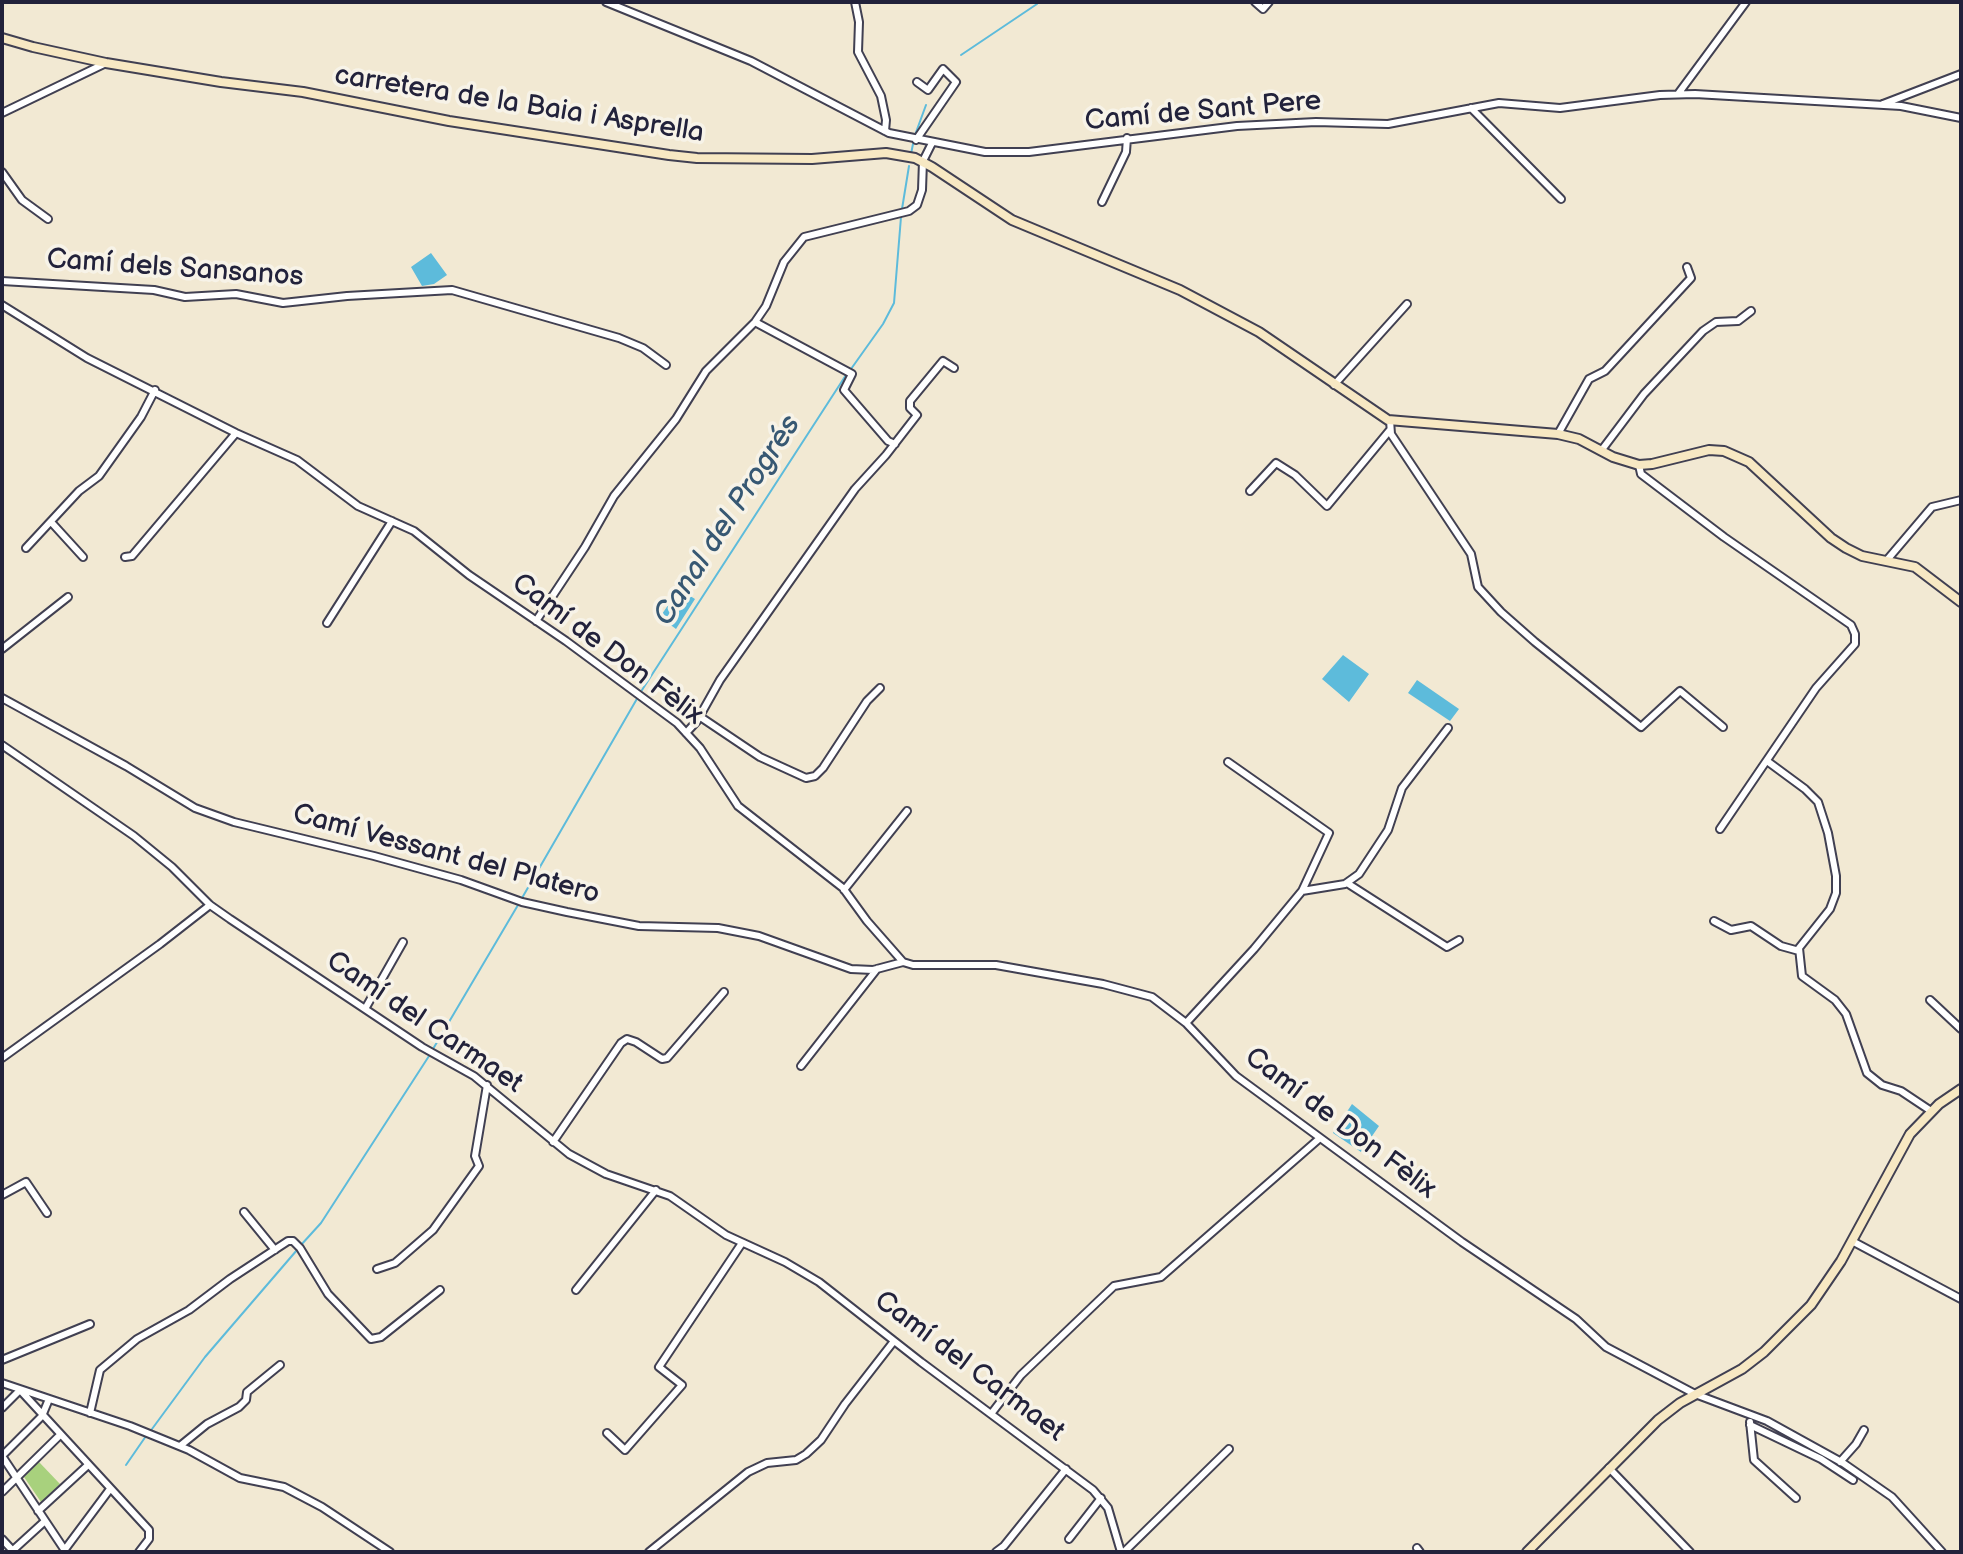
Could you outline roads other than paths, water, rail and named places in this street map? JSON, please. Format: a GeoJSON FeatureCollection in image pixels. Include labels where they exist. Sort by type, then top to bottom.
{"type":"FeatureCollection","features":[{"type":"Feature","properties":{"kind":"main road","name":"carretera de la Baia i Asprella"},"geometry":{"type":"LineString","coordinates":[[2,38],[106,63],[291,90],[449,121],[669,155],[710,159],[903,155],[923,161],[1012,220],[1196,297],[1259,332],[1390,425],[1558,434],[1579,439],[1613,457],[1639,465]]}},
{"type":"Feature","properties":{"kind":"main road"},"geometry":{"type":"LineString","coordinates":[[1639,465],[1709,450],[1737,455],[1749,462],[1831,538],[1862,556],[1915,567],[1961,602]]}},
{"type":"Feature","properties":{"kind":"main road"},"geometry":{"type":"LineString","coordinates":[[1527,1552],[1658,1420],[1695,1394],[1742,1369],[1788,1330],[1825,1287],[1910,1134],[1931,1111],[1961,1089]]}},
{"type":"Feature","properties":{"kind":"street","name":"Camí de Sant Pere"},"geometry":{"type":"LineString","coordinates":[[606,2],[751,61],[885,131],[932,143],[1004,153],[1237,126],[1316,122],[1388,124],[1499,103],[1573,107],[1678,94],[1880,105],[1922,109],[1961,118]]}},
{"type":"Feature","properties":{"kind":"street"},"geometry":{"type":"LineString","coordinates":[[855,2],[859,22],[858,52],[881,96],[885,131]]}},
{"type":"Feature","properties":{"kind":"street"},"geometry":{"type":"LineString","coordinates":[[1255,2],[1263,9],[1269,2]]}},
{"type":"Feature","properties":{"kind":"street"},"geometry":{"type":"LineString","coordinates":[[1678,94],[1746,2]]}},
{"type":"Feature","properties":{"kind":"street"},"geometry":{"type":"LineString","coordinates":[[2,113],[106,63]]}},
{"type":"Feature","properties":{"kind":"street"},"geometry":{"type":"LineString","coordinates":[[916,140],[956,82],[943,69],[928,90],[917,82]]}},
{"type":"Feature","properties":{"kind":"street"},"geometry":{"type":"LineString","coordinates":[[1880,105],[1961,74]]}},
{"type":"Feature","properties":{"kind":"street"},"geometry":{"type":"LineString","coordinates":[[1471,108],[1561,199]]}},
{"type":"Feature","properties":{"kind":"street"},"geometry":{"type":"LineString","coordinates":[[1102,202],[1126,152],[1127,138]]}},
{"type":"Feature","properties":{"kind":"street"},"geometry":{"type":"LineString","coordinates":[[536,621],[614,496],[676,419],[706,371],[755,322],[766,306],[784,262],[804,237],[909,211],[917,205],[922,190],[923,161],[932,143]]}},
{"type":"Feature","properties":{"kind":"street"},"geometry":{"type":"LineString","coordinates":[[2,172],[22,200],[48,219]]}},
{"type":"Feature","properties":{"kind":"street"},"geometry":{"type":"LineString","coordinates":[[1558,434],[1589,379],[1605,371],[1691,278],[1687,267]]}},
{"type":"Feature","properties":{"kind":"street","name":"Camí dels Sansanos"},"geometry":{"type":"LineString","coordinates":[[2,281],[154,290],[185,297],[236,294],[283,303],[452,290],[619,338],[643,348],[666,365]]}},
{"type":"Feature","properties":{"kind":"street"},"geometry":{"type":"LineString","coordinates":[[1334,385],[1407,304]]}},
{"type":"Feature","properties":{"kind":"street","name":"Camí de Don Fèlix"},"geometry":{"type":"LineString","coordinates":[[2,305],[87,358],[297,460],[358,506],[414,531],[469,575],[677,723],[700,748],[738,806],[816,864],[844,890],[903,962],[913,965],[996,965],[1103,984],[1152,997],[1186,1023],[1236,1076],[1462,1242],[1576,1319],[1606,1347],[1695,1394],[1767,1421],[1840,1462],[1892,1497],[1942,1552]]}},
{"type":"Feature","properties":{"kind":"street"},"geometry":{"type":"LineString","coordinates":[[1601,451],[1644,394],[1703,331],[1716,322],[1738,321],[1751,311]]}},
{"type":"Feature","properties":{"kind":"street"},"geometry":{"type":"LineString","coordinates":[[755,322],[852,374],[844,390],[888,441],[895,444]]}},
{"type":"Feature","properties":{"kind":"street"},"geometry":{"type":"LineString","coordinates":[[686,733],[855,489],[917,415],[910,408],[910,401],[943,361],[954,368]]}},
{"type":"Feature","properties":{"kind":"street"},"geometry":{"type":"LineString","coordinates":[[26,548],[79,491],[99,476],[141,417],[155,390]]}},
{"type":"Feature","properties":{"kind":"street"},"geometry":{"type":"LineString","coordinates":[[1250,491],[1276,463],[1295,475],[1327,506],[1390,425],[1407,459],[1471,554],[1478,587],[1535,642],[1641,727],[1680,691],[1723,727]]}},
{"type":"Feature","properties":{"kind":"street"},"geometry":{"type":"LineString","coordinates":[[125,557],[132,556],[236,433]]}},
{"type":"Feature","properties":{"kind":"street"},"geometry":{"type":"LineString","coordinates":[[1639,465],[1641,474],[1724,537],[1851,625],[1855,634],[1855,644],[1816,688],[1720,829]]}},
{"type":"Feature","properties":{"kind":"street"},"geometry":{"type":"LineString","coordinates":[[1887,560],[1932,507],[1961,500]]}},
{"type":"Feature","properties":{"kind":"street"},"geometry":{"type":"LineString","coordinates":[[327,623],[392,521]]}},
{"type":"Feature","properties":{"kind":"street"},"geometry":{"type":"LineString","coordinates":[[52,523],[83,557]]}},
{"type":"Feature","properties":{"kind":"street"},"geometry":{"type":"LineString","coordinates":[[2,649],[68,597]]}},
{"type":"Feature","properties":{"kind":"street"},"geometry":{"type":"LineString","coordinates":[[699,716],[760,757],[806,778],[815,776],[823,768],[867,701],[880,688]]}},
{"type":"Feature","properties":{"kind":"street","name":"Camí Vessant del Platero"},"geometry":{"type":"LineString","coordinates":[[2,698],[195,808],[234,822],[374,856],[552,909],[639,926],[718,928],[759,936],[851,969],[877,969],[903,962]]}},
{"type":"Feature","properties":{"kind":"street"},"geometry":{"type":"LineString","coordinates":[[1302,891],[1347,883],[1368,863],[1388,830],[1402,788],[1448,728]]}},
{"type":"Feature","properties":{"kind":"street","name":"Camí del Carmaet"},"geometry":{"type":"LineString","coordinates":[[2,745],[134,836],[172,867],[210,905],[422,1047],[487,1085],[576,1159],[606,1174],[656,1190],[742,1243],[785,1262],[819,1282],[1101,1498],[1113,1522],[1122,1552]]}},
{"type":"Feature","properties":{"kind":"street"},"geometry":{"type":"LineString","coordinates":[[1767,761],[1818,802],[1836,876],[1836,893],[1830,909],[1799,951],[1802,976],[1835,1000],[1846,1014],[1867,1073],[1882,1085],[1901,1091],[1931,1111]]}},
{"type":"Feature","properties":{"kind":"street"},"geometry":{"type":"LineString","coordinates":[[1186,1023],[1302,891],[1329,833],[1228,762]]}},
{"type":"Feature","properties":{"kind":"street"},"geometry":{"type":"LineString","coordinates":[[844,890],[907,811]]}},
{"type":"Feature","properties":{"kind":"street"},"geometry":{"type":"LineString","coordinates":[[1347,883],[1447,947],[1459,940]]}},
{"type":"Feature","properties":{"kind":"street"},"geometry":{"type":"LineString","coordinates":[[3,1055],[210,905]]}},
{"type":"Feature","properties":{"kind":"street"},"geometry":{"type":"LineString","coordinates":[[1714,921],[1731,930],[1751,926],[1781,946],[1799,951]]}},
{"type":"Feature","properties":{"kind":"street"},"geometry":{"type":"LineString","coordinates":[[365,1009],[403,942]]}},
{"type":"Feature","properties":{"kind":"street"},"geometry":{"type":"LineString","coordinates":[[801,1066],[877,969]]}},
{"type":"Feature","properties":{"kind":"street"},"geometry":{"type":"LineString","coordinates":[[553,1142],[621,1043],[627,1039],[662,1059],[667,1058],[724,992]]}},
{"type":"Feature","properties":{"kind":"street"},"geometry":{"type":"LineString","coordinates":[[1930,1000],[1961,1029]]}},
{"type":"Feature","properties":{"kind":"street"},"geometry":{"type":"LineString","coordinates":[[377,1269],[395,1263],[433,1230],[479,1166],[475,1156],[487,1085]]}},
{"type":"Feature","properties":{"kind":"street"},"geometry":{"type":"LineString","coordinates":[[991,1414],[1021,1375],[1114,1286],[1161,1277],[1320,1138]]}},
{"type":"Feature","properties":{"kind":"street"},"geometry":{"type":"LineString","coordinates":[[2,1195],[26,1182],[47,1213]]}},
{"type":"Feature","properties":{"kind":"street"},"geometry":{"type":"LineString","coordinates":[[576,1290],[656,1190]]}},
{"type":"Feature","properties":{"kind":"street"},"geometry":{"type":"LineString","coordinates":[[244,1212],[275,1250]]}},
{"type":"Feature","properties":{"kind":"street"},"geometry":{"type":"LineString","coordinates":[[90,1413],[100,1370],[137,1339],[189,1310],[275,1250],[293,1241],[328,1294],[371,1339],[381,1337],[440,1290]]}},
{"type":"Feature","properties":{"kind":"street"},"geometry":{"type":"LineString","coordinates":[[1852,1241],[1961,1299]]}},
{"type":"Feature","properties":{"kind":"street"},"geometry":{"type":"LineString","coordinates":[[607,1433],[625,1450],[682,1385],[659,1367],[742,1243]]}},
{"type":"Feature","properties":{"kind":"street"},"geometry":{"type":"LineString","coordinates":[[2,1360],[90,1324]]}},
{"type":"Feature","properties":{"kind":"street"},"geometry":{"type":"LineString","coordinates":[[649,1552],[748,1472],[767,1463],[796,1460],[806,1454],[821,1440],[894,1341]]}},
{"type":"Feature","properties":{"kind":"street"},"geometry":{"type":"LineString","coordinates":[[180,1446],[207,1424],[239,1407],[246,1400],[247,1392],[280,1365]]}},
{"type":"Feature","properties":{"kind":"street"},"geometry":{"type":"LineString","coordinates":[[2,1383],[148,1433],[240,1478],[284,1487],[304,1496],[390,1552]]}},
{"type":"Feature","properties":{"kind":"street"},"geometry":{"type":"LineString","coordinates":[[2,1408],[20,1390]]}},
{"type":"Feature","properties":{"kind":"street"},"geometry":{"type":"LineString","coordinates":[[20,1390],[150,1534],[139,1552]]}},
{"type":"Feature","properties":{"kind":"street"},"geometry":{"type":"LineString","coordinates":[[49,1399],[42,1416],[2,1456],[65,1551],[110,1489]]}},
{"type":"Feature","properties":{"kind":"street"},"geometry":{"type":"LineString","coordinates":[[1749,1414],[1754,1460],[1796,1498]]}},
{"type":"Feature","properties":{"kind":"street"},"geometry":{"type":"LineString","coordinates":[[1750,1425],[1821,1459],[1853,1480]]}},
{"type":"Feature","properties":{"kind":"street"},"geometry":{"type":"LineString","coordinates":[[1840,1462],[1864,1430]]}},
{"type":"Feature","properties":{"kind":"street"},"geometry":{"type":"LineString","coordinates":[[2,1492],[60,1435]]}},
{"type":"Feature","properties":{"kind":"street"},"geometry":{"type":"LineString","coordinates":[[1122,1552],[1229,1449]]}},
{"type":"Feature","properties":{"kind":"street"},"geometry":{"type":"LineString","coordinates":[[38,1511],[88,1465]]}},
{"type":"Feature","properties":{"kind":"street"},"geometry":{"type":"LineString","coordinates":[[1609,1468],[1690,1552]]}},
{"type":"Feature","properties":{"kind":"street"},"geometry":{"type":"LineString","coordinates":[[996,1552],[1066,1469]]}},
{"type":"Feature","properties":{"kind":"street"},"geometry":{"type":"LineString","coordinates":[[1069,1539],[1101,1498]]}},
{"type":"Feature","properties":{"kind":"street"},"geometry":{"type":"LineString","coordinates":[[2,1539],[13,1552],[45,1521]]}},
{"type":"Feature","properties":{"kind":"water"},"geometry":{"type":"Polygon","coordinates":[[[431,253],[447,275],[434,284],[422,286],[411,267],[431,253]]]}},
{"type":"Feature","properties":{"kind":"water"},"geometry":{"type":"Polygon","coordinates":[[[679,589],[695,599],[676,629],[660,617],[679,589]]]}},
{"type":"Feature","properties":{"kind":"water"},"geometry":{"type":"Polygon","coordinates":[[[1343,655],[1369,674],[1349,702],[1322,679],[1343,655]]]}},
{"type":"Feature","properties":{"kind":"water"},"geometry":{"type":"Polygon","coordinates":[[[1417,680],[1459,709],[1450,721],[1408,693],[1417,680]]]}},
{"type":"Feature","properties":{"kind":"water"},"geometry":{"type":"Polygon","coordinates":[[[1352,1104],[1379,1126],[1361,1152],[1333,1133],[1352,1104]]]}},
{"type":"Feature","properties":{"kind":"waterway","name":"Canal del Progrés"},"geometry":{"type":"LineString","coordinates":[[961,55],[1037,4]]}},
{"type":"Feature","properties":{"kind":"waterway","name":"Canal del Progrés"},"geometry":{"type":"LineString","coordinates":[[915,135],[926,105]]}},
{"type":"Feature","properties":{"kind":"waterway","name":"Canal del Progrés"},"geometry":{"type":"LineString","coordinates":[[911,154],[913,144]]}},
{"type":"Feature","properties":{"kind":"waterway","name":"Canal del Progrés"},"geometry":{"type":"LineString","coordinates":[[902,209],[909,166]]}},
{"type":"Feature","properties":{"kind":"waterway","name":"Canal del Progrés"},"geometry":{"type":"LineString","coordinates":[[851,369],[894,303],[901,217]]}},
{"type":"Feature","properties":{"kind":"waterway","name":"Canal del Progrés"},"geometry":{"type":"LineString","coordinates":[[642,690],[846,375]]}},
{"type":"Feature","properties":{"kind":"waterway","name":"Canal del Progrés"},"geometry":{"type":"LineString","coordinates":[[522,898],[638,697]]}},
{"type":"Feature","properties":{"kind":"waterway","name":"Canal del Progrés"},"geometry":{"type":"LineString","coordinates":[[433,1049],[518,905]]}},
{"type":"Feature","properties":{"kind":"waterway","name":"Canal del Progrés"},"geometry":{"type":"LineString","coordinates":[[301,1245],[321,1223],[429,1056]]}},
{"type":"Feature","properties":{"kind":"waterway","name":"Canal del Progrés"},"geometry":{"type":"LineString","coordinates":[[152,1429],[205,1357],[297,1250]]}},
{"type":"Feature","properties":{"kind":"waterway","name":"Canal del Progrés"},"geometry":{"type":"LineString","coordinates":[[126,1465],[146,1436]]}}]}
